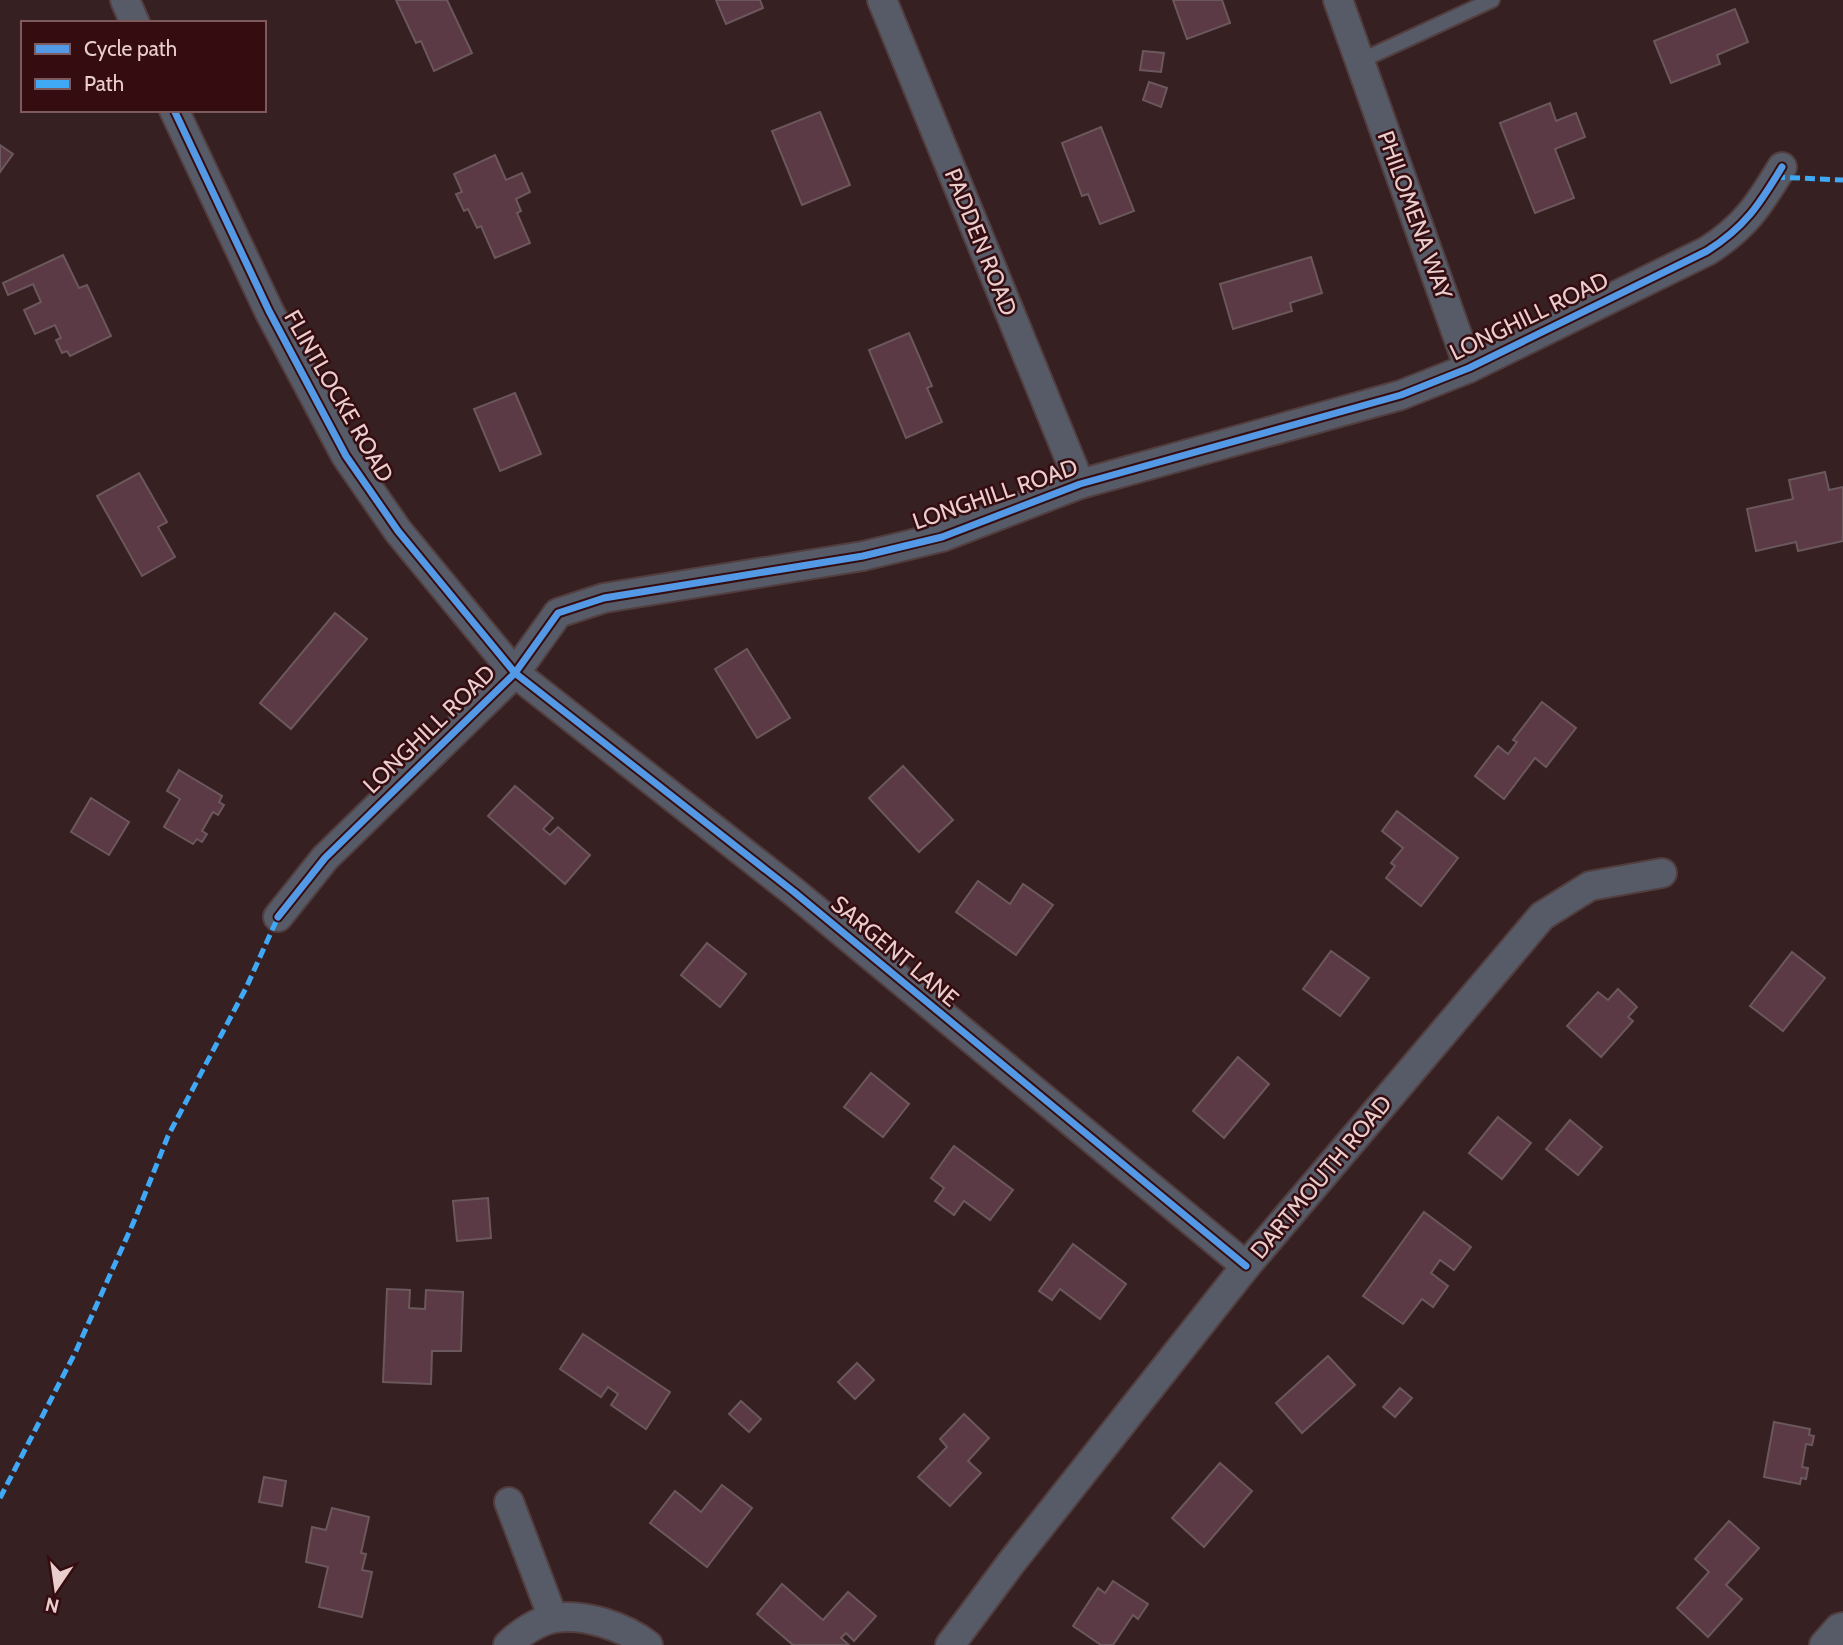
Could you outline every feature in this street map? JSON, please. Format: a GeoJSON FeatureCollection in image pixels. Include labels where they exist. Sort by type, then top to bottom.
{"type":"FeatureCollection","features":[{"type":"Feature","properties":{"kind":"street"},"geometry":{"type":"LineString","coordinates":[[125,0],[134,21]]}},
{"type":"Feature","properties":{"kind":"street","name":"PADDEN ROAD"},"geometry":{"type":"LineString","coordinates":[[882,0],[1080,484]]}},
{"type":"Feature","properties":{"kind":"street","name":"PHILOMENA WAY"},"geometry":{"type":"LineString","coordinates":[[1338,0],[1469,368]]}},
{"type":"Feature","properties":{"kind":"street","name":"FLINTLOCKE ROAD"},"geometry":{"type":"LineString","coordinates":[[175,112],[268,311],[346,456],[398,531],[515,673]]}},
{"type":"Feature","properties":{"kind":"street","name":"LONGHILL ROAD"},"geometry":{"type":"LineString","coordinates":[[278,917],[325,858],[515,673],[558,613],[604,598],[863,556],[942,537],[1080,484],[1401,395],[1469,368],[1707,251],[1726,239],[1749,218],[1782,167]]}},
{"type":"Feature","properties":{"kind":"street","name":"SARGENT LANE"},"geometry":{"type":"LineString","coordinates":[[515,673],[794,892],[1246,1266]]}},
{"type":"Feature","properties":{"kind":"street","name":"DARTMOUTH ROAD"},"geometry":{"type":"LineString","coordinates":[[950,1645],[1011,1563],[1246,1266],[1542,916],[1590,886],[1662,873]]}},
{"type":"Feature","properties":{"kind":"street"},"geometry":{"type":"LineString","coordinates":[[509,1502],[553,1618]]}},
{"type":"Feature","properties":{"kind":"street"},"geometry":{"type":"LineString","coordinates":[[508,1645],[520,1633],[553,1618],[575,1618],[607,1625],[648,1645]]}},
{"type":"Feature","properties":{"kind":"street"},"geometry":{"type":"LineString","coordinates":[[1824,1645],[1843,1627]]}},
{"type":"Feature","properties":{"kind":"lane"},"geometry":{"type":"LineString","coordinates":[[1360,61],[1483,2]]}},
{"type":"Feature","properties":{"kind":"building"},"geometry":{"type":"Polygon","coordinates":[[[396,0],[447,0],[472,53],[434,71],[421,41],[416,43],[396,0]]]}},
{"type":"Feature","properties":{"kind":"building"},"geometry":{"type":"Polygon","coordinates":[[[716,0],[760,0],[763,8],[726,24],[716,0]]]}},
{"type":"Feature","properties":{"kind":"building"},"geometry":{"type":"Polygon","coordinates":[[[1173,0],[1222,0],[1230,23],[1187,39],[1173,0]]]}},
{"type":"Feature","properties":{"kind":"building"},"geometry":{"type":"Polygon","coordinates":[[[1735,9],[1748,42],[1717,55],[1720,64],[1671,83],[1654,41],[1735,9]]]}},
{"type":"Feature","properties":{"kind":"building"},"geometry":{"type":"Polygon","coordinates":[[[1143,51],[1164,53],[1161,72],[1140,70],[1143,51]]]}},
{"type":"Feature","properties":{"kind":"building"},"geometry":{"type":"Polygon","coordinates":[[[1149,82],[1167,88],[1161,107],[1143,100],[1149,82]]]}},
{"type":"Feature","properties":{"kind":"building"},"geometry":{"type":"Polygon","coordinates":[[[1550,103],[1556,121],[1576,113],[1585,137],[1555,149],[1574,198],[1535,213],[1500,123],[1550,103]]]}},
{"type":"Feature","properties":{"kind":"building"},"geometry":{"type":"Polygon","coordinates":[[[820,112],[850,185],[802,205],[772,131],[820,112]]]}},
{"type":"Feature","properties":{"kind":"building"},"geometry":{"type":"Polygon","coordinates":[[[1101,127],[1134,211],[1100,224],[1088,194],[1082,196],[1062,143],[1101,127]]]}},
{"type":"Feature","properties":{"kind":"building"},"geometry":{"type":"Polygon","coordinates":[[[0,145],[13,154],[0,172],[0,145]]]}},
{"type":"Feature","properties":{"kind":"building"},"geometry":{"type":"Polygon","coordinates":[[[495,155],[506,180],[522,173],[530,192],[516,199],[521,211],[517,213],[530,243],[495,258],[481,226],[477,228],[468,209],[464,211],[456,194],[462,192],[454,174],[495,155]]]}},
{"type":"Feature","properties":{"kind":"building"},"geometry":{"type":"Polygon","coordinates":[[[63,255],[79,288],[87,285],[111,336],[70,356],[67,351],[62,353],[56,340],[61,338],[55,325],[35,334],[24,310],[41,302],[33,284],[8,295],[3,283],[63,255]]]}},
{"type":"Feature","properties":{"kind":"building"},"geometry":{"type":"Polygon","coordinates":[[[1311,257],[1322,293],[1290,303],[1292,311],[1233,329],[1220,284],[1311,257]]]}},
{"type":"Feature","properties":{"kind":"building"},"geometry":{"type":"Polygon","coordinates":[[[909,333],[932,386],[927,388],[942,422],[906,438],[869,350],[909,333]]]}},
{"type":"Feature","properties":{"kind":"building"},"geometry":{"type":"Polygon","coordinates":[[[515,393],[541,454],[500,471],[474,409],[515,393]]]}},
{"type":"Feature","properties":{"kind":"building"},"geometry":{"type":"Polygon","coordinates":[[[1825,472],[1829,490],[1843,487],[1843,541],[1798,551],[1796,542],[1756,551],[1747,509],[1793,499],[1789,480],[1825,472]]]}},
{"type":"Feature","properties":{"kind":"building"},"geometry":{"type":"Polygon","coordinates":[[[139,473],[167,522],[158,527],[175,557],[142,576],[97,496],[139,473]]]}},
{"type":"Feature","properties":{"kind":"building"},"geometry":{"type":"Polygon","coordinates":[[[335,613],[367,639],[291,729],[260,703],[335,613]]]}},
{"type":"Feature","properties":{"kind":"building"},"geometry":{"type":"Polygon","coordinates":[[[747,649],[790,718],[757,738],[715,669],[747,649]]]}},
{"type":"Feature","properties":{"kind":"building"},"geometry":{"type":"Polygon","coordinates":[[[1542,702],[1576,728],[1546,767],[1535,758],[1504,799],[1475,776],[1498,746],[1508,754],[1517,742],[1513,740],[1542,702]]]}},
{"type":"Feature","properties":{"kind":"building"},"geometry":{"type":"Polygon","coordinates":[[[903,766],[953,820],[919,852],[869,798],[903,766]]]}},
{"type":"Feature","properties":{"kind":"building"},"geometry":{"type":"Polygon","coordinates":[[[179,770],[222,796],[219,802],[224,805],[218,815],[213,812],[202,831],[207,834],[202,842],[197,839],[193,844],[164,827],[180,799],[167,791],[179,770]]]}},
{"type":"Feature","properties":{"kind":"building"},"geometry":{"type":"Polygon","coordinates":[[[515,786],[553,818],[543,829],[550,835],[558,827],[590,855],[565,884],[488,816],[515,786]]]}},
{"type":"Feature","properties":{"kind":"building"},"geometry":{"type":"Polygon","coordinates":[[[91,798],[129,822],[109,855],[71,832],[91,798]]]}},
{"type":"Feature","properties":{"kind":"building"},"geometry":{"type":"Polygon","coordinates":[[[1397,811],[1458,858],[1421,906],[1386,878],[1395,866],[1391,863],[1403,848],[1382,831],[1397,811]]]}},
{"type":"Feature","properties":{"kind":"building"},"geometry":{"type":"Polygon","coordinates":[[[978,881],[1010,904],[1023,884],[1053,905],[1016,955],[956,912],[978,881]]]}},
{"type":"Feature","properties":{"kind":"building"},"geometry":{"type":"Polygon","coordinates":[[[707,943],[746,974],[720,1007],[681,975],[707,943]]]}},
{"type":"Feature","properties":{"kind":"building"},"geometry":{"type":"Polygon","coordinates":[[[1331,951],[1369,978],[1340,1016],[1303,989],[1331,951]]]}},
{"type":"Feature","properties":{"kind":"building"},"geometry":{"type":"Polygon","coordinates":[[[1792,952],[1825,978],[1783,1031],[1750,1006],[1792,952]]]}},
{"type":"Feature","properties":{"kind":"building"},"geometry":{"type":"Polygon","coordinates":[[[1618,989],[1637,1007],[1628,1017],[1633,1021],[1601,1057],[1567,1026],[1598,992],[1608,1000],[1618,989]]]}},
{"type":"Feature","properties":{"kind":"building"},"geometry":{"type":"Polygon","coordinates":[[[1238,1057],[1269,1084],[1224,1138],[1193,1111],[1238,1057]]]}},
{"type":"Feature","properties":{"kind":"building"},"geometry":{"type":"Polygon","coordinates":[[[871,1073],[909,1104],[883,1137],[844,1107],[871,1073]]]}},
{"type":"Feature","properties":{"kind":"building"},"geometry":{"type":"Polygon","coordinates":[[[1498,1117],[1531,1143],[1502,1179],[1469,1153],[1498,1117]]]}},
{"type":"Feature","properties":{"kind":"building"},"geometry":{"type":"Polygon","coordinates":[[[1570,1120],[1602,1147],[1578,1175],[1546,1149],[1570,1120]]]}},
{"type":"Feature","properties":{"kind":"building"},"geometry":{"type":"Polygon","coordinates":[[[954,1146],[1013,1190],[990,1220],[964,1201],[954,1215],[935,1201],[944,1188],[931,1178],[954,1146]]]}},
{"type":"Feature","properties":{"kind":"building"},"geometry":{"type":"Polygon","coordinates":[[[488,1198],[491,1238],[457,1241],[453,1201],[488,1198]]]}},
{"type":"Feature","properties":{"kind":"building"},"geometry":{"type":"Polygon","coordinates":[[[1424,1212],[1471,1247],[1454,1270],[1440,1260],[1431,1273],[1448,1286],[1433,1307],[1422,1299],[1403,1324],[1363,1296],[1424,1212]]]}},
{"type":"Feature","properties":{"kind":"building"},"geometry":{"type":"Polygon","coordinates":[[[1073,1244],[1126,1284],[1100,1319],[1060,1289],[1052,1300],[1039,1291],[1073,1244]]]}},
{"type":"Feature","properties":{"kind":"building"},"geometry":{"type":"Polygon","coordinates":[[[387,1289],[410,1290],[409,1308],[425,1309],[426,1290],[463,1292],[461,1351],[432,1351],[431,1384],[383,1382],[387,1289]]]}},
{"type":"Feature","properties":{"kind":"building"},"geometry":{"type":"Polygon","coordinates":[[[583,1334],[670,1392],[646,1429],[611,1405],[618,1394],[608,1387],[601,1397],[560,1369],[583,1334]]]}},
{"type":"Feature","properties":{"kind":"building"},"geometry":{"type":"Polygon","coordinates":[[[1328,1356],[1355,1385],[1302,1433],[1276,1403],[1328,1356]]]}},
{"type":"Feature","properties":{"kind":"building"},"geometry":{"type":"Polygon","coordinates":[[[857,1363],[874,1380],[855,1399],[838,1382],[857,1363]]]}},
{"type":"Feature","properties":{"kind":"building"},"geometry":{"type":"Polygon","coordinates":[[[1400,1388],[1412,1398],[1395,1417],[1383,1407],[1400,1388]]]}},
{"type":"Feature","properties":{"kind":"building"},"geometry":{"type":"Polygon","coordinates":[[[741,1401],[761,1419],[749,1432],[729,1414],[741,1401]]]}},
{"type":"Feature","properties":{"kind":"building"},"geometry":{"type":"Polygon","coordinates":[[[964,1414],[989,1438],[968,1461],[981,1473],[950,1506],[918,1477],[947,1447],[940,1439],[964,1414]]]}},
{"type":"Feature","properties":{"kind":"building"},"geometry":{"type":"Polygon","coordinates":[[[1774,1422],[1810,1429],[1809,1435],[1814,1436],[1812,1445],[1806,1444],[1802,1467],[1808,1468],[1806,1479],[1801,1478],[1800,1484],[1764,1477],[1774,1422]]]}},
{"type":"Feature","properties":{"kind":"building"},"geometry":{"type":"Polygon","coordinates":[[[1220,1463],[1252,1491],[1204,1547],[1172,1518],[1220,1463]]]}},
{"type":"Feature","properties":{"kind":"building"},"geometry":{"type":"Polygon","coordinates":[[[264,1477],[286,1481],[282,1506],[259,1502],[264,1477]]]}},
{"type":"Feature","properties":{"kind":"building"},"geometry":{"type":"Polygon","coordinates":[[[722,1485],[752,1508],[707,1567],[650,1523],[675,1491],[701,1512],[722,1485]]]}},
{"type":"Feature","properties":{"kind":"building"},"geometry":{"type":"Polygon","coordinates":[[[332,1508],[369,1517],[361,1553],[366,1554],[362,1570],[372,1572],[362,1617],[319,1607],[328,1567],[306,1562],[312,1527],[326,1530],[332,1508]]]}},
{"type":"Feature","properties":{"kind":"building"},"geometry":{"type":"Polygon","coordinates":[[[1729,1521],[1759,1548],[1726,1585],[1742,1599],[1708,1637],[1677,1608],[1709,1572],[1695,1559],[1729,1521]]]}},
{"type":"Feature","properties":{"kind":"building"},"geometry":{"type":"Polygon","coordinates":[[[1113,1581],[1148,1604],[1138,1619],[1133,1615],[1113,1645],[1101,1645],[1073,1626],[1098,1588],[1105,1593],[1113,1581]]]}},
{"type":"Feature","properties":{"kind":"building"},"geometry":{"type":"Polygon","coordinates":[[[782,1584],[823,1620],[848,1592],[876,1616],[854,1641],[846,1633],[841,1638],[849,1645],[793,1645],[757,1614],[782,1584]]]}},
{"type":"Feature","properties":{"kind":"marked path"},"geometry":{"type":"LineString","coordinates":[[1775,177],[1843,180]]}},
{"type":"Feature","properties":{"kind":"marked path"},"geometry":{"type":"LineString","coordinates":[[0,1498],[76,1351],[135,1219],[168,1136],[246,988],[278,917]]}},
{"type":"Feature","properties":{"kind":"cycle path"},"geometry":{"type":"LineString","coordinates":[[175,112],[269,311],[346,456],[398,531],[515,673],[794,892],[1246,1266]]}},
{"type":"Feature","properties":{"kind":"cycle path"},"geometry":{"type":"LineString","coordinates":[[278,917],[325,858],[515,673],[558,613],[604,598],[863,556],[942,537],[1080,484],[1401,395],[1469,368],[1707,251],[1732,233],[1750,214],[1782,167]]}}]}
